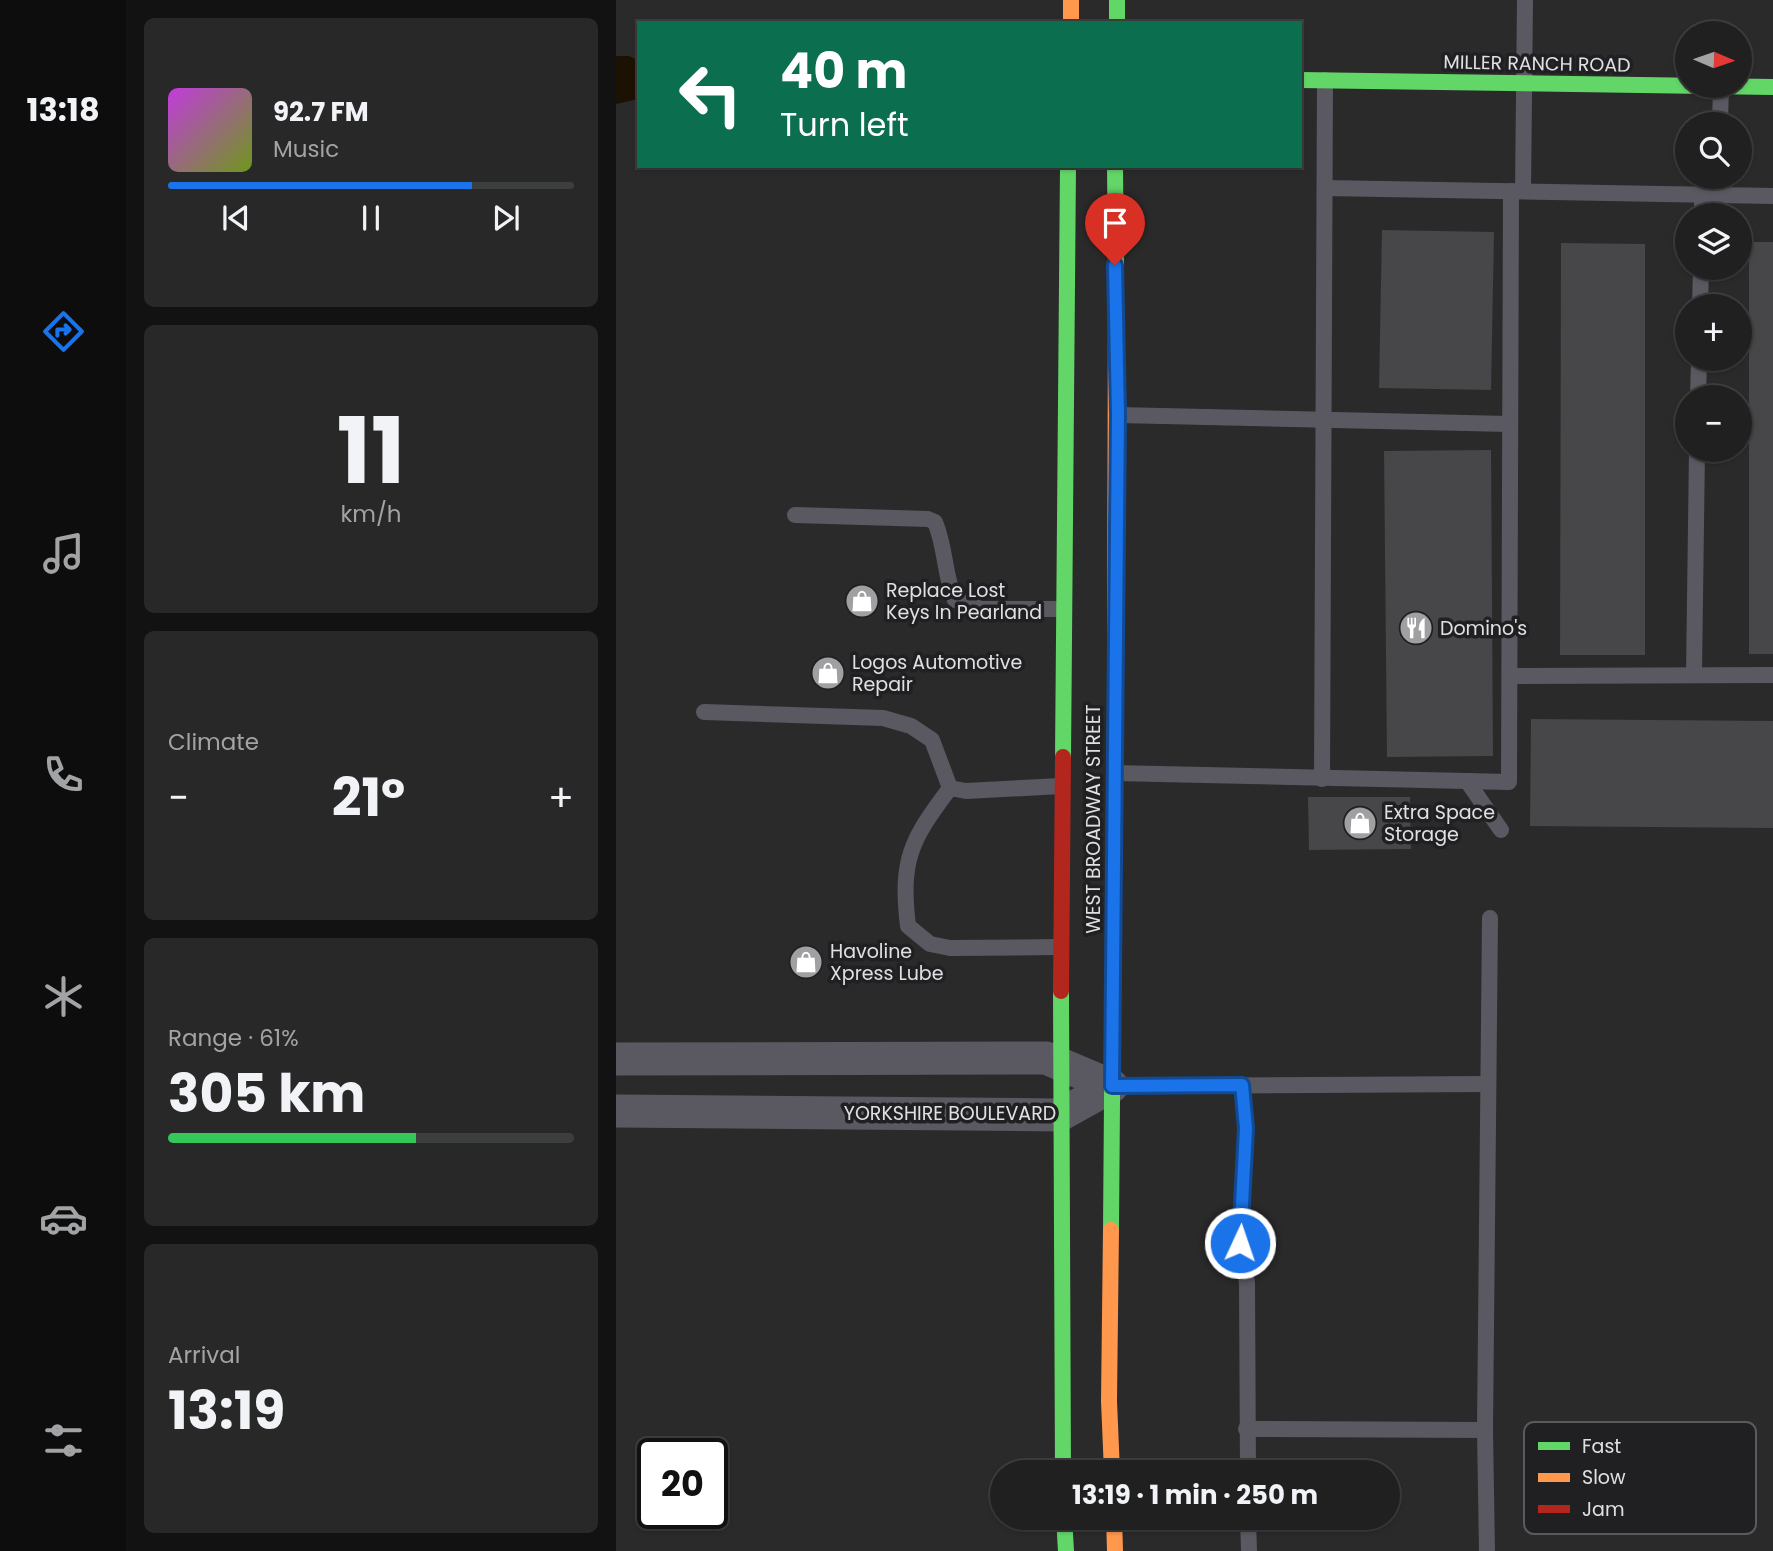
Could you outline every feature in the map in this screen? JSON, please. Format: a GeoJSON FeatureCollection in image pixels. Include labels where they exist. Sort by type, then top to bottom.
{"type":"FeatureCollection","features":[{"type":"Feature","properties":{"kind":"main road"},"geometry":{"type":"LineString","coordinates":[[1071,0],[1071,21]]}},
{"type":"Feature","properties":{"kind":"main road"},"geometry":{"type":"LineString","coordinates":[[1117,0],[1117,21]]}},
{"type":"Feature","properties":{"kind":"main road","name":"MILLER RANCH ROAD"},"geometry":{"type":"LineString","coordinates":[[1302,80],[1675,85]]}},
{"type":"Feature","properties":{"kind":"main road","name":"MILLER RANCH ROAD"},"geometry":{"type":"LineString","coordinates":[[1752,87],[1773,87]]}},
{"type":"Feature","properties":{"kind":"main road","name":"WEST BROADWAY STREET"},"geometry":{"type":"LineString","coordinates":[[1063,1460],[1060,947],[1068,168]]}},
{"type":"Feature","properties":{"kind":"main road","name":"WEST BROADWAY STREET"},"geometry":{"type":"LineString","coordinates":[[1111,1460],[1109,1401],[1118,415],[1115,168]]}},
{"type":"Feature","properties":{"kind":"main road"},"geometry":{"type":"LineString","coordinates":[[1065,1530],[1066,1551]]}},
{"type":"Feature","properties":{"kind":"main road"},"geometry":{"type":"LineString","coordinates":[[1114,1530],[1115,1551]]}},
{"type":"Feature","properties":{"kind":"street"},"geometry":{"type":"LineString","coordinates":[[616,1059],[1045,1058],[1112,1086]]}},
{"type":"Feature","properties":{"kind":"street","name":"YORKSHIRE BOULEVARD"},"geometry":{"type":"LineString","coordinates":[[616,1111],[1060,1115],[1112,1086]]}},
{"type":"Feature","properties":{"kind":"lane"},"geometry":{"type":"LineString","coordinates":[[1114,773],[1509,782],[1509,424],[1517,191],[1525,83],[1525,0]]}},
{"type":"Feature","properties":{"kind":"lane"},"geometry":{"type":"LineString","coordinates":[[1322,779],[1325,80]]}},
{"type":"Feature","properties":{"kind":"lane"},"geometry":{"type":"LineString","coordinates":[[1325,188],[1773,196]]}},
{"type":"Feature","properties":{"kind":"lane"},"geometry":{"type":"LineString","coordinates":[[1719,189],[1719,195]]}},
{"type":"Feature","properties":{"kind":"lane"},"geometry":{"type":"LineString","coordinates":[[1702,195],[1702,203]]}},
{"type":"Feature","properties":{"kind":"lane"},"geometry":{"type":"LineString","coordinates":[[1118,415],[1509,424]]}},
{"type":"Feature","properties":{"kind":"lane"},"geometry":{"type":"LineString","coordinates":[[1694,674],[1698,462]]}},
{"type":"Feature","properties":{"kind":"lane"},"geometry":{"type":"LineString","coordinates":[[795,515],[928,519],[935,523],[940,535],[948,584],[955,600],[982,609],[1063,609]]}},
{"type":"Feature","properties":{"kind":"lane"},"geometry":{"type":"LineString","coordinates":[[1511,676],[1773,675]]}},
{"type":"Feature","properties":{"kind":"lane"},"geometry":{"type":"LineString","coordinates":[[704,712],[883,718],[911,726],[932,740],[950,788]]}},
{"type":"Feature","properties":{"kind":"lane"},"geometry":{"type":"LineString","coordinates":[[1467,781],[1501,830]]}},
{"type":"Feature","properties":{"kind":"lane"},"geometry":{"type":"LineString","coordinates":[[950,788],[966,791],[1061,786]]}},
{"type":"Feature","properties":{"kind":"lane"},"geometry":{"type":"LineString","coordinates":[[950,788],[918,830],[908,856],[904,896],[908,926],[917,937],[930,944],[950,948],[1060,947]]}},
{"type":"Feature","properties":{"kind":"lane"},"geometry":{"type":"LineString","coordinates":[[1487,1551],[1485,1430],[1490,918]]}},
{"type":"Feature","properties":{"kind":"lane"},"geometry":{"type":"LineString","coordinates":[[1112,1086],[1488,1084]]}},
{"type":"Feature","properties":{"kind":"lane"},"geometry":{"type":"LineString","coordinates":[[1242,1085],[1246,1128],[1240,1243],[1247,1283],[1247,1460]]}},
{"type":"Feature","properties":{"kind":"lane"},"geometry":{"type":"LineString","coordinates":[[1246,1429],[1485,1430]]}},
{"type":"Feature","properties":{"kind":"lane"},"geometry":{"type":"LineString","coordinates":[[1248,1530],[1249,1551]]}},
{"type":"Feature","properties":{"kind":"shaded area"},"geometry":{"type":"Polygon","coordinates":[[[616,56],[629,56],[637,60],[637,99],[616,104],[616,56]]]}},
{"type":"Feature","properties":{"kind":"building"},"geometry":{"type":"Polygon","coordinates":[[[1382,230],[1494,232],[1491,390],[1379,388],[1382,230]]]}},
{"type":"Feature","properties":{"kind":"building"},"geometry":{"type":"Polygon","coordinates":[[[1752,242],[1773,242],[1773,654],[1749,654],[1749,462],[1752,462],[1752,385],[1749,385],[1749,371],[1752,371],[1752,294],[1749,294],[1749,280],[1752,280],[1752,242]]]}},
{"type":"Feature","properties":{"kind":"building"},"geometry":{"type":"Polygon","coordinates":[[[1561,243],[1645,244],[1645,655],[1560,655],[1561,243]]]}},
{"type":"Feature","properties":{"kind":"building"},"geometry":{"type":"Polygon","coordinates":[[[1491,450],[1493,756],[1387,757],[1384,451],[1491,450]]]}},
{"type":"Feature","properties":{"kind":"building"},"geometry":{"type":"Polygon","coordinates":[[[1531,719],[1773,721],[1773,828],[1530,826],[1531,719]]]}},
{"type":"Feature","properties":{"kind":"building","name":"Extra Space Storage"},"geometry":{"type":"Polygon","coordinates":[[[1308,797],[1410,797],[1411,849],[1309,850],[1308,797]]]}},
{"type":"Feature","properties":{"kind":"traffic: fast"},"geometry":{"type":"LineString","coordinates":[[1117,0],[1117,21]]}},
{"type":"Feature","properties":{"kind":"traffic: fast"},"geometry":{"type":"LineString","coordinates":[[1302,80],[1773,87]]}},
{"type":"Feature","properties":{"kind":"traffic: fast"},"geometry":{"type":"LineString","coordinates":[[1063,757],[1068,168]]}},
{"type":"Feature","properties":{"kind":"traffic: fast"},"geometry":{"type":"LineString","coordinates":[[1115,168],[1116,268]]}},
{"type":"Feature","properties":{"kind":"traffic: fast"},"geometry":{"type":"LineString","coordinates":[[1111,1230],[1115,714]]}},
{"type":"Feature","properties":{"kind":"traffic: fast"},"geometry":{"type":"LineString","coordinates":[[1061,991],[1063,1460]]}},
{"type":"Feature","properties":{"kind":"traffic: fast"},"geometry":{"type":"LineString","coordinates":[[1065,1530],[1066,1551]]}},
{"type":"Feature","properties":{"kind":"traffic: slow"},"geometry":{"type":"LineString","coordinates":[[1071,0],[1071,21]]}},
{"type":"Feature","properties":{"kind":"traffic: slow"},"geometry":{"type":"LineString","coordinates":[[1115,714],[1116,268]]}},
{"type":"Feature","properties":{"kind":"traffic: slow"},"geometry":{"type":"LineString","coordinates":[[1111,1230],[1109,1401],[1111,1460]]}},
{"type":"Feature","properties":{"kind":"traffic: slow"},"geometry":{"type":"LineString","coordinates":[[1114,1530],[1115,1551]]}},
{"type":"Feature","properties":{"kind":"traffic: jam"},"geometry":{"type":"LineString","coordinates":[[1061,991],[1063,757]]}},
{"type":"Feature","properties":{"kind":"place","name":"Replace Lost Keys In Pearland"},"geometry":{"type":"Point","coordinates":[862,601]}},
{"type":"Feature","properties":{"kind":"place","name":"Domino's"},"geometry":{"type":"Point","coordinates":[1416,628]}},
{"type":"Feature","properties":{"kind":"place","name":"Logos Automotive Repair"},"geometry":{"type":"Point","coordinates":[828,673]}},
{"type":"Feature","properties":{"kind":"place","name":"Extra Space Storage"},"geometry":{"type":"Point","coordinates":[1360,823]}},
{"type":"Feature","properties":{"kind":"place","name":"Havoline Xpress Lube"},"geometry":{"type":"Point","coordinates":[806,962]}},
{"type":"Feature","properties":{"kind":"route"},"geometry":{"type":"LineString","coordinates":[[1115,265],[1118,415],[1112,1086],[1242,1085],[1246,1128],[1240,1243]]}}]}
